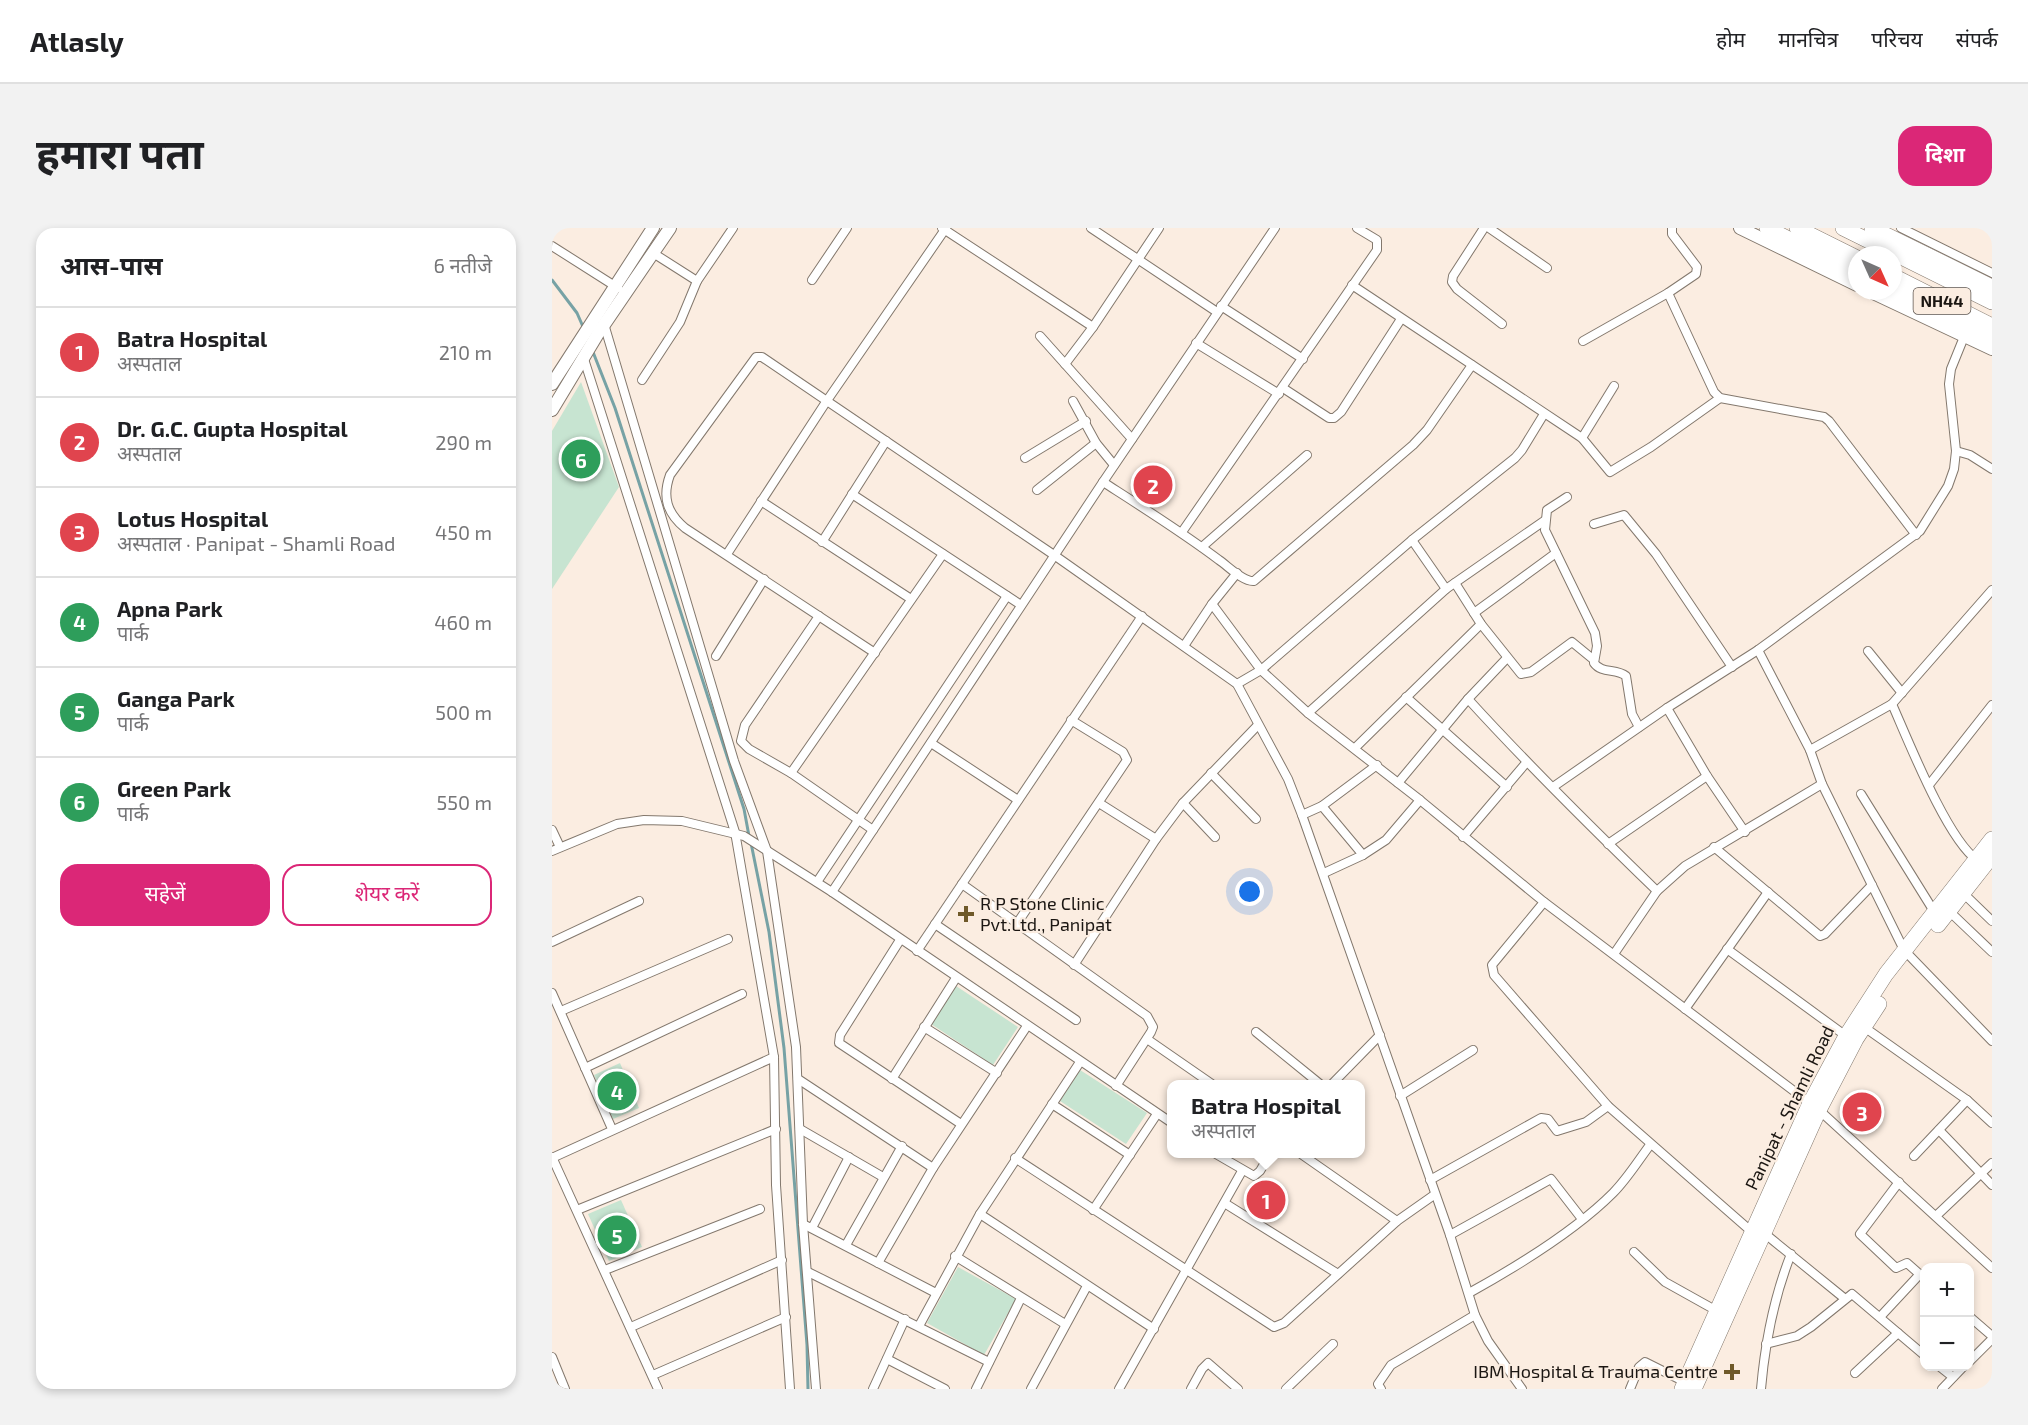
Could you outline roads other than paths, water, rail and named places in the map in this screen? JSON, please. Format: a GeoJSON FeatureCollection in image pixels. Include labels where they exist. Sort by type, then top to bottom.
{"type":"FeatureCollection","features":[{"type":"Feature","properties":{"kind":"highway"},"geometry":{"type":"LineString","coordinates":[[1767,228],[1848,269]]}},
{"type":"Feature","properties":{"kind":"highway"},"geometry":{"type":"LineString","coordinates":[[1797,228],[1848,254]]}},
{"type":"Feature","properties":{"kind":"highway","name":"NH44"},"geometry":{"type":"LineString","coordinates":[[1843,228],[1992,302]]}},
{"type":"Feature","properties":{"kind":"highway"},"geometry":{"type":"LineString","coordinates":[[1872,228],[1992,287]]}},
{"type":"Feature","properties":{"kind":"highway","name":"NH44"},"geometry":{"type":"LineString","coordinates":[[1902,281],[1992,326]]}},
{"type":"Feature","properties":{"kind":"highway"},"geometry":{"type":"LineString","coordinates":[[1902,297],[1966,333],[1992,340]]}},
{"type":"Feature","properties":{"kind":"highway","name":"Panipat - Shamli Road"},"geometry":{"type":"LineString","coordinates":[[1942,914],[1963,893],[1984,860],[1992,839]]}},
{"type":"Feature","properties":{"kind":"highway","name":"Panipat - Shamli Road"},"geometry":{"type":"LineString","coordinates":[[1687,1387],[1846,1036],[1908,954],[1984,860]]}},
{"type":"Feature","properties":{"kind":"highway","name":"Panipat - Shamli Road"},"geometry":{"type":"LineString","coordinates":[[1814,1106],[1908,954]]}},
{"type":"Feature","properties":{"kind":"highway","name":"Panipat - Shamli Road"},"geometry":{"type":"LineString","coordinates":[[1687,1387],[1717,1311],[1758,1233]]}},
{"type":"Feature","properties":{"kind":"street"},"geometry":{"type":"LineString","coordinates":[[552,410],[583,356],[615,286],[653,228]]}},
{"type":"Feature","properties":{"kind":"street"},"geometry":{"type":"LineString","coordinates":[[552,384],[577,343],[599,324],[626,293],[670,228]]}},
{"type":"Feature","properties":{"kind":"street"},"geometry":{"type":"LineString","coordinates":[[642,380],[680,322],[697,281],[733,228]]}},
{"type":"Feature","properties":{"kind":"street"},"geometry":{"type":"LineString","coordinates":[[812,280],[847,228]]}},
{"type":"Feature","properties":{"kind":"street"},"geometry":{"type":"LineString","coordinates":[[1091,228],[1137,259],[1303,359]]}},
{"type":"Feature","properties":{"kind":"street"},"geometry":{"type":"LineString","coordinates":[[1065,364],[1093,327],[1159,228]]}},
{"type":"Feature","properties":{"kind":"street"},"geometry":{"type":"LineString","coordinates":[[832,892],[1114,465],[1275,228]]}},
{"type":"Feature","properties":{"kind":"street"},"geometry":{"type":"LineString","coordinates":[[1182,532],[1377,250],[1378,243],[1357,228]]}},
{"type":"Feature","properties":{"kind":"street"},"geometry":{"type":"LineString","coordinates":[[1484,228],[1453,276],[1452,282],[1457,289],[1502,324]]}},
{"type":"Feature","properties":{"kind":"street"},"geometry":{"type":"LineString","coordinates":[[1489,228],[1547,268]]}},
{"type":"Feature","properties":{"kind":"street"},"geometry":{"type":"LineString","coordinates":[[1583,341],[1668,293],[1691,278],[1698,270],[1672,234],[1672,228]]}},
{"type":"Feature","properties":{"kind":"street"},"geometry":{"type":"LineString","coordinates":[[1740,228],[1848,281]]}},
{"type":"Feature","properties":{"kind":"street"},"geometry":{"type":"LineString","coordinates":[[1900,228],[1992,273]]}},
{"type":"Feature","properties":{"kind":"street"},"geometry":{"type":"LineString","coordinates":[[727,554],[826,402],[944,229],[1093,327]]}},
{"type":"Feature","properties":{"kind":"street"},"geometry":{"type":"LineString","coordinates":[[552,246],[626,293]]}},
{"type":"Feature","properties":{"kind":"street"},"geometry":{"type":"LineString","coordinates":[[653,253],[697,281]]}},
{"type":"Feature","properties":{"kind":"street"},"geometry":{"type":"LineString","coordinates":[[1352,285],[1582,438],[1610,472],[1651,447],[1720,398]]}},
{"type":"Feature","properties":{"kind":"street"},"geometry":{"type":"LineString","coordinates":[[1668,293],[1714,392],[1720,398],[1824,417],[1916,535]]}},
{"type":"Feature","properties":{"kind":"street"},"geometry":{"type":"LineString","coordinates":[[1890,300],[1966,333],[1992,350]]}},
{"type":"Feature","properties":{"kind":"street"},"geometry":{"type":"LineString","coordinates":[[1196,343],[1329,418],[1334,418],[1341,412],[1401,319]]}},
{"type":"Feature","properties":{"kind":"street"},"geometry":{"type":"LineString","coordinates":[[599,324],[734,761],[765,849],[796,1047],[803,1224],[816,1389]]}},
{"type":"Feature","properties":{"kind":"street"},"geometry":{"type":"LineString","coordinates":[[1553,787],[1667,708],[1758,650],[1916,535],[1932,515],[1948,486],[1954,469],[1956,451],[1949,384],[1951,369],[1966,333]]}},
{"type":"Feature","properties":{"kind":"street"},"geometry":{"type":"LineString","coordinates":[[1040,336],[1132,439]]}},
{"type":"Feature","properties":{"kind":"street"},"geometry":{"type":"LineString","coordinates":[[583,356],[735,832],[774,1057],[777,1129],[776,1185],[783,1260],[790,1389]]}},
{"type":"Feature","properties":{"kind":"street"},"geometry":{"type":"LineString","coordinates":[[875,653],[685,528],[669,510],[666,486],[670,475],[756,357],[762,357],[1054,555],[1236,684],[1288,779],[1324,873],[1434,1195],[1450,1235],[1475,1315],[1488,1341],[1522,1389]]}},
{"type":"Feature","properties":{"kind":"street"},"geometry":{"type":"LineString","coordinates":[[1103,482],[1182,532],[1237,573],[1250,581],[1259,579],[1413,445],[1427,430],[1472,365]]}},
{"type":"Feature","properties":{"kind":"street"},"geometry":{"type":"LineString","coordinates":[[1582,438],[1614,386]]}},
{"type":"Feature","properties":{"kind":"street"},"geometry":{"type":"LineString","coordinates":[[1072,401],[1086,421],[1096,443],[1114,465]]}},
{"type":"Feature","properties":{"kind":"street"},"geometry":{"type":"LineString","coordinates":[[1236,684],[1261,670],[1412,540],[1515,458],[1544,414]]}},
{"type":"Feature","properties":{"kind":"street"},"geometry":{"type":"LineString","coordinates":[[1025,458],[1086,421]]}},
{"type":"Feature","properties":{"kind":"street"},"geometry":{"type":"LineString","coordinates":[[822,542],[885,441]]}},
{"type":"Feature","properties":{"kind":"street"},"geometry":{"type":"LineString","coordinates":[[1036,490],[1096,443]]}},
{"type":"Feature","properties":{"kind":"street"},"geometry":{"type":"LineString","coordinates":[[1956,451],[1970,455],[1992,469]]}},
{"type":"Feature","properties":{"kind":"street"},"geometry":{"type":"LineString","coordinates":[[1202,547],[1307,455]]}},
{"type":"Feature","properties":{"kind":"street"},"geometry":{"type":"LineString","coordinates":[[852,494],[1021,605]]}},
{"type":"Feature","properties":{"kind":"street"},"geometry":{"type":"LineString","coordinates":[[1567,497],[1547,510],[1544,521],[1556,553],[1595,633],[1597,646],[1594,660]]}},
{"type":"Feature","properties":{"kind":"street"},"geometry":{"type":"LineString","coordinates":[[761,501],[911,598]]}},
{"type":"Feature","properties":{"kind":"street"},"geometry":{"type":"LineString","coordinates":[[1594,524],[1624,514],[1656,554],[1732,667]]}},
{"type":"Feature","properties":{"kind":"street"},"geometry":{"type":"LineString","coordinates":[[1308,712],[1446,589],[1544,521]]}},
{"type":"Feature","properties":{"kind":"street"},"geometry":{"type":"LineString","coordinates":[[1412,540],[1446,589]]}},
{"type":"Feature","properties":{"kind":"street"},"geometry":{"type":"LineString","coordinates":[[1474,613],[1556,553]]}},
{"type":"Feature","properties":{"kind":"street"},"geometry":{"type":"LineString","coordinates":[[791,773],[943,554]]}},
{"type":"Feature","properties":{"kind":"street"},"geometry":{"type":"LineString","coordinates":[[1184,646],[1212,604],[1237,573]]}},
{"type":"Feature","properties":{"kind":"street"},"geometry":{"type":"LineString","coordinates":[[716,656],[764,579]]}},
{"type":"Feature","properties":{"kind":"street"},"geometry":{"type":"LineString","coordinates":[[1455,583],[1481,624],[1521,674],[1527,674],[1572,642],[1594,660],[1599,669],[1620,672],[1626,676],[1632,714],[1639,727]]}},
{"type":"Feature","properties":{"kind":"street"},"geometry":{"type":"LineString","coordinates":[[1810,750],[1892,704],[1992,590]]}},
{"type":"Feature","properties":{"kind":"street"},"geometry":{"type":"LineString","coordinates":[[817,882],[1007,596]]}},
{"type":"Feature","properties":{"kind":"street"},"geometry":{"type":"LineString","coordinates":[[1212,604],[1261,670],[1308,712],[1377,765],[1544,902],[1814,1106],[1992,1268]]}},
{"type":"Feature","properties":{"kind":"street"},"geometry":{"type":"LineString","coordinates":[[819,616],[742,734],[742,742],[749,749],[791,773],[873,830]]}},
{"type":"Feature","properties":{"kind":"street"},"geometry":{"type":"LineString","coordinates":[[917,951],[1142,616]]}},
{"type":"Feature","properties":{"kind":"street"},"geometry":{"type":"LineString","coordinates":[[1355,748],[1481,624]]}},
{"type":"Feature","properties":{"kind":"street"},"geometry":{"type":"LineString","coordinates":[[1758,650],[1810,750],[1822,784],[1908,954],[1992,1041]]}},
{"type":"Feature","properties":{"kind":"street"},"geometry":{"type":"LineString","coordinates":[[1868,651],[1902,693]]}},
{"type":"Feature","properties":{"kind":"street"},"geometry":{"type":"LineString","coordinates":[[1398,783],[1467,699],[1507,658]]}},
{"type":"Feature","properties":{"kind":"street"},"geometry":{"type":"LineString","coordinates":[[1406,697],[1444,728],[1507,787]]}},
{"type":"Feature","properties":{"kind":"street"},"geometry":{"type":"LineString","coordinates":[[1467,699],[1526,763],[1657,891]]}},
{"type":"Feature","properties":{"kind":"street"},"geometry":{"type":"LineString","coordinates":[[1892,704],[1929,785],[1965,851],[1984,860]]}},
{"type":"Feature","properties":{"kind":"street"},"geometry":{"type":"LineString","coordinates":[[1929,785],[1992,705]]}},
{"type":"Feature","properties":{"kind":"street"},"geometry":{"type":"LineString","coordinates":[[1667,708],[1707,776],[1745,832]]}},
{"type":"Feature","properties":{"kind":"street"},"geometry":{"type":"LineString","coordinates":[[1016,925],[1125,765],[1127,756],[1071,720]]}},
{"type":"Feature","properties":{"kind":"street"},"geometry":{"type":"LineString","coordinates":[[1074,965],[1156,839],[1183,803],[1258,725]]}},
{"type":"Feature","properties":{"kind":"street"},"geometry":{"type":"LineString","coordinates":[[931,743],[1018,800]]}},
{"type":"Feature","properties":{"kind":"street"},"geometry":{"type":"LineString","coordinates":[[1463,837],[1526,763]]}},
{"type":"Feature","properties":{"kind":"street"},"geometry":{"type":"LineString","coordinates":[[1302,815],[1322,806],[1377,765]]}},
{"type":"Feature","properties":{"kind":"street"},"geometry":{"type":"LineString","coordinates":[[1211,773],[1256,819]]}},
{"type":"Feature","properties":{"kind":"street"},"geometry":{"type":"LineString","coordinates":[[1608,844],[1707,776]]}},
{"type":"Feature","properties":{"kind":"street"},"geometry":{"type":"LineString","coordinates":[[1614,954],[1657,891],[1685,866],[1822,784]]}},
{"type":"Feature","properties":{"kind":"street"},"geometry":{"type":"LineString","coordinates":[[1861,794],[1942,914],[1992,952]]}},
{"type":"Feature","properties":{"kind":"street"},"geometry":{"type":"LineString","coordinates":[[1324,873],[1362,855],[1386,840],[1420,800]]}},
{"type":"Feature","properties":{"kind":"street"},"geometry":{"type":"LineString","coordinates":[[1099,803],[1156,839]]}},
{"type":"Feature","properties":{"kind":"street"},"geometry":{"type":"LineString","coordinates":[[1183,803],[1215,837]]}},
{"type":"Feature","properties":{"kind":"street"},"geometry":{"type":"LineString","coordinates":[[1322,806],[1362,855]]}},
{"type":"Feature","properties":{"kind":"street"},"geometry":{"type":"LineString","coordinates":[[552,830],[556,849],[617,824],[638,820],[682,821],[744,836],[832,892],[1167,1120]]}},
{"type":"Feature","properties":{"kind":"street"},"geometry":{"type":"LineString","coordinates":[[1714,847],[1821,936],[1872,885]]}},
{"type":"Feature","properties":{"kind":"street"},"geometry":{"type":"LineString","coordinates":[[962,884],[1016,925],[1147,1016],[1153,1027],[1116,1086]]}},
{"type":"Feature","properties":{"kind":"street"},"geometry":{"type":"LineString","coordinates":[[1685,1009],[1768,892]]}},
{"type":"Feature","properties":{"kind":"street"},"geometry":{"type":"LineString","coordinates":[[1963,893],[1992,921]]}},
{"type":"Feature","properties":{"kind":"street"},"geometry":{"type":"LineString","coordinates":[[552,942],[639,901]]}},
{"type":"Feature","properties":{"kind":"street"},"geometry":{"type":"LineString","coordinates":[[1544,902],[1492,965],[1492,972],[1608,1106],[1650,1145],[1758,1233],[1791,1254],[1845,1298]]}},
{"type":"Feature","properties":{"kind":"street"},"geometry":{"type":"LineString","coordinates":[[935,924],[1076,1020]]}},
{"type":"Feature","properties":{"kind":"street"},"geometry":{"type":"LineString","coordinates":[[561,1011],[728,939]]}},
{"type":"Feature","properties":{"kind":"street"},"geometry":{"type":"LineString","coordinates":[[900,940],[838,1041],[843,1048],[961,1124]]}},
{"type":"Feature","properties":{"kind":"street"},"geometry":{"type":"LineString","coordinates":[[1727,949],[1846,1036]]}},
{"type":"Feature","properties":{"kind":"street"},"geometry":{"type":"LineString","coordinates":[[892,1079],[956,978]]}},
{"type":"Feature","properties":{"kind":"street"},"geometry":{"type":"LineString","coordinates":[[552,993],[612,1129]]}},
{"type":"Feature","properties":{"kind":"street"},"geometry":{"type":"LineString","coordinates":[[585,1068],[742,993]]}},
{"type":"Feature","properties":{"kind":"street"},"geometry":{"type":"LineString","coordinates":[[878,1263],[933,1168],[1027,1026]]}},
{"type":"Feature","properties":{"kind":"street"},"geometry":{"type":"LineString","coordinates":[[924,1027],[997,1073]]}},
{"type":"Feature","properties":{"kind":"street"},"geometry":{"type":"LineString","coordinates":[[1864,1027],[1967,1100],[1992,1124]]}},
{"type":"Feature","properties":{"kind":"street"},"geometry":{"type":"LineString","coordinates":[[1256,1032],[1315,1080]]}},
{"type":"Feature","properties":{"kind":"street"},"geometry":{"type":"LineString","coordinates":[[1336,1080],[1380,1035]]}},
{"type":"Feature","properties":{"kind":"street"},"geometry":{"type":"LineString","coordinates":[[1147,1039],[1206,1080]]}},
{"type":"Feature","properties":{"kind":"street"},"geometry":{"type":"LineString","coordinates":[[1400,1096],[1473,1050]]}},
{"type":"Feature","properties":{"kind":"street"},"geometry":{"type":"LineString","coordinates":[[658,1389],[552,1157],[774,1057]]}},
{"type":"Feature","properties":{"kind":"street"},"geometry":{"type":"LineString","coordinates":[[919,1326],[955,1256],[980,1215],[1015,1158],[1080,1062]]}},
{"type":"Feature","properties":{"kind":"street"},"geometry":{"type":"LineString","coordinates":[[798,1078],[933,1168]]}},
{"type":"Feature","properties":{"kind":"street"},"geometry":{"type":"LineString","coordinates":[[1914,1156],[1967,1100]]}},
{"type":"Feature","properties":{"kind":"street"},"geometry":{"type":"LineString","coordinates":[[1052,1104],[1130,1155]]}},
{"type":"Feature","properties":{"kind":"street"},"geometry":{"type":"LineString","coordinates":[[1430,1180],[1541,1118],[1548,1119],[1557,1131],[1562,1132],[1575,1124],[1586,1122],[1608,1106]]}},
{"type":"Feature","properties":{"kind":"street"},"geometry":{"type":"LineString","coordinates":[[1093,1210],[1157,1114]]}},
{"type":"Feature","properties":{"kind":"street"},"geometry":{"type":"LineString","coordinates":[[577,1210],[777,1129]]}},
{"type":"Feature","properties":{"kind":"street"},"geometry":{"type":"LineString","coordinates":[[800,1129],[883,1178]]}},
{"type":"Feature","properties":{"kind":"street"},"geometry":{"type":"LineString","coordinates":[[1939,1130],[1992,1185]]}},
{"type":"Feature","properties":{"kind":"street"},"geometry":{"type":"LineString","coordinates":[[1469,1293],[1506,1272],[1582,1219],[1615,1192],[1650,1145]]}},
{"type":"Feature","properties":{"kind":"street"},"geometry":{"type":"LineString","coordinates":[[846,1245],[902,1146]]}},
{"type":"Feature","properties":{"kind":"street"},"geometry":{"type":"LineString","coordinates":[[812,1228],[849,1157]]}},
{"type":"Feature","properties":{"kind":"street"},"geometry":{"type":"LineString","coordinates":[[1015,1158],[1274,1327],[1284,1323],[1397,1221],[1434,1195]]}},
{"type":"Feature","properties":{"kind":"street"},"geometry":{"type":"LineString","coordinates":[[1222,1158],[1254,1176],[1267,1158]]}},
{"type":"Feature","properties":{"kind":"street"},"geometry":{"type":"LineString","coordinates":[[1307,1158],[1397,1221]]}},
{"type":"Feature","properties":{"kind":"street"},"geometry":{"type":"LineString","coordinates":[[1936,1216],[1992,1163]]}},
{"type":"Feature","properties":{"kind":"street"},"geometry":{"type":"LineString","coordinates":[[1119,1389],[1226,1204],[1242,1171]]}},
{"type":"Feature","properties":{"kind":"street"},"geometry":{"type":"LineString","coordinates":[[1450,1235],[1551,1179],[1582,1219]]}},
{"type":"Feature","properties":{"kind":"street"},"geometry":{"type":"LineString","coordinates":[[1899,1182],[1860,1234],[1896,1269],[1907,1263],[1920,1274]]}},
{"type":"Feature","properties":{"kind":"street"},"geometry":{"type":"LineString","coordinates":[[1226,1204],[1338,1274]]}},
{"type":"Feature","properties":{"kind":"street"},"geometry":{"type":"LineString","coordinates":[[605,1270],[760,1209]]}},
{"type":"Feature","properties":{"kind":"street"},"geometry":{"type":"LineString","coordinates":[[980,1215],[1154,1329]]}},
{"type":"Feature","properties":{"kind":"street"},"geometry":{"type":"LineString","coordinates":[[803,1224],[936,1293]]}},
{"type":"Feature","properties":{"kind":"street"},"geometry":{"type":"LineString","coordinates":[[1634,1252],[1665,1282],[1717,1311]]}},
{"type":"Feature","properties":{"kind":"street"},"geometry":{"type":"LineString","coordinates":[[1761,1389],[1766,1344],[1782,1277],[1791,1254]]}},
{"type":"Feature","properties":{"kind":"street"},"geometry":{"type":"LineString","coordinates":[[955,1256],[1065,1324]]}},
{"type":"Feature","properties":{"kind":"street"},"geometry":{"type":"LineString","coordinates":[[631,1327],[783,1260]]}},
{"type":"Feature","properties":{"kind":"street"},"geometry":{"type":"LineString","coordinates":[[808,1272],[989,1362]]}},
{"type":"Feature","properties":{"kind":"street"},"geometry":{"type":"LineString","coordinates":[[1880,1317],[1920,1278]]}},
{"type":"Feature","properties":{"kind":"street"},"geometry":{"type":"LineString","coordinates":[[1030,1389],[1087,1286]]}},
{"type":"Feature","properties":{"kind":"street"},"geometry":{"type":"LineString","coordinates":[[1766,1344],[1781,1341],[1811,1328],[1845,1298],[1855,1295],[1920,1351]]}},
{"type":"Feature","properties":{"kind":"street"},"geometry":{"type":"LineString","coordinates":[[976,1389],[1021,1298]]}},
{"type":"Feature","properties":{"kind":"street"},"geometry":{"type":"LineString","coordinates":[[1381,1389],[1378,1384],[1391,1365],[1475,1315]]}},
{"type":"Feature","properties":{"kind":"street"},"geometry":{"type":"LineString","coordinates":[[653,1375],[786,1317]]}},
{"type":"Feature","properties":{"kind":"street"},"geometry":{"type":"LineString","coordinates":[[873,1389],[905,1319]]}},
{"type":"Feature","properties":{"kind":"street"},"geometry":{"type":"LineString","coordinates":[[1974,1321],[1992,1337],[1974,1357]]}},
{"type":"Feature","properties":{"kind":"street"},"geometry":{"type":"LineString","coordinates":[[1855,1373],[1898,1333]]}},
{"type":"Feature","properties":{"kind":"street"},"geometry":{"type":"LineString","coordinates":[[1287,1389],[1333,1344]]}},
{"type":"Feature","properties":{"kind":"street"},"geometry":{"type":"LineString","coordinates":[[887,1359],[945,1389]]}},
{"type":"Feature","properties":{"kind":"street"},"geometry":{"type":"LineString","coordinates":[[553,1362],[565,1389]]}},
{"type":"Feature","properties":{"kind":"street"},"geometry":{"type":"LineString","coordinates":[[1630,1389],[1639,1367],[1645,1362],[1687,1387]]}},
{"type":"Feature","properties":{"kind":"street"},"geometry":{"type":"LineString","coordinates":[[1191,1389],[1207,1364],[1238,1389]]}},
{"type":"Feature","properties":{"kind":"street"},"geometry":{"type":"LineString","coordinates":[[1946,1371],[1953,1377]]}},
{"type":"Feature","properties":{"kind":"street"},"geometry":{"type":"LineString","coordinates":[[1942,1389],[1959,1371]]}},
{"type":"Feature","properties":{"kind":"waterway"},"geometry":{"type":"LineString","coordinates":[[552,280],[577,313],[584,329]]}},
{"type":"Feature","properties":{"kind":"waterway"},"geometry":{"type":"LineString","coordinates":[[593,352],[615,408],[744,809],[749,836]]}},
{"type":"Feature","properties":{"kind":"waterway"},"geometry":{"type":"LineString","coordinates":[[751,843],[769,932],[784,1048],[807,1345],[808,1389]]}},
{"type":"Feature","properties":{"kind":"place","name":"Green Park"},"geometry":{"type":"Point","coordinates":[581,459]}},
{"type":"Feature","properties":{"kind":"place","name":"Dr. G.C. Gupta Hospital"},"geometry":{"type":"Point","coordinates":[1153,485]}},
{"type":"Feature","properties":{"kind":"place","name":"R P Stone Clinic Pvt.Ltd., Panipat"},"geometry":{"type":"Point","coordinates":[966,914]}},
{"type":"Feature","properties":{"kind":"place","name":"Apna Park"},"geometry":{"type":"Point","coordinates":[617,1091]}},
{"type":"Feature","properties":{"kind":"place","name":"Lotus Hospital"},"geometry":{"type":"Point","coordinates":[1862,1112]}},
{"type":"Feature","properties":{"kind":"place","name":"Batra Hospital"},"geometry":{"type":"Point","coordinates":[1266,1200]}},
{"type":"Feature","properties":{"kind":"place","name":"Ganga Park"},"geometry":{"type":"Point","coordinates":[617,1235]}},
{"type":"Feature","properties":{"kind":"place","name":"IBM Hospital & Trauma Centre"},"geometry":{"type":"Point","coordinates":[1732,1372]}}]}
